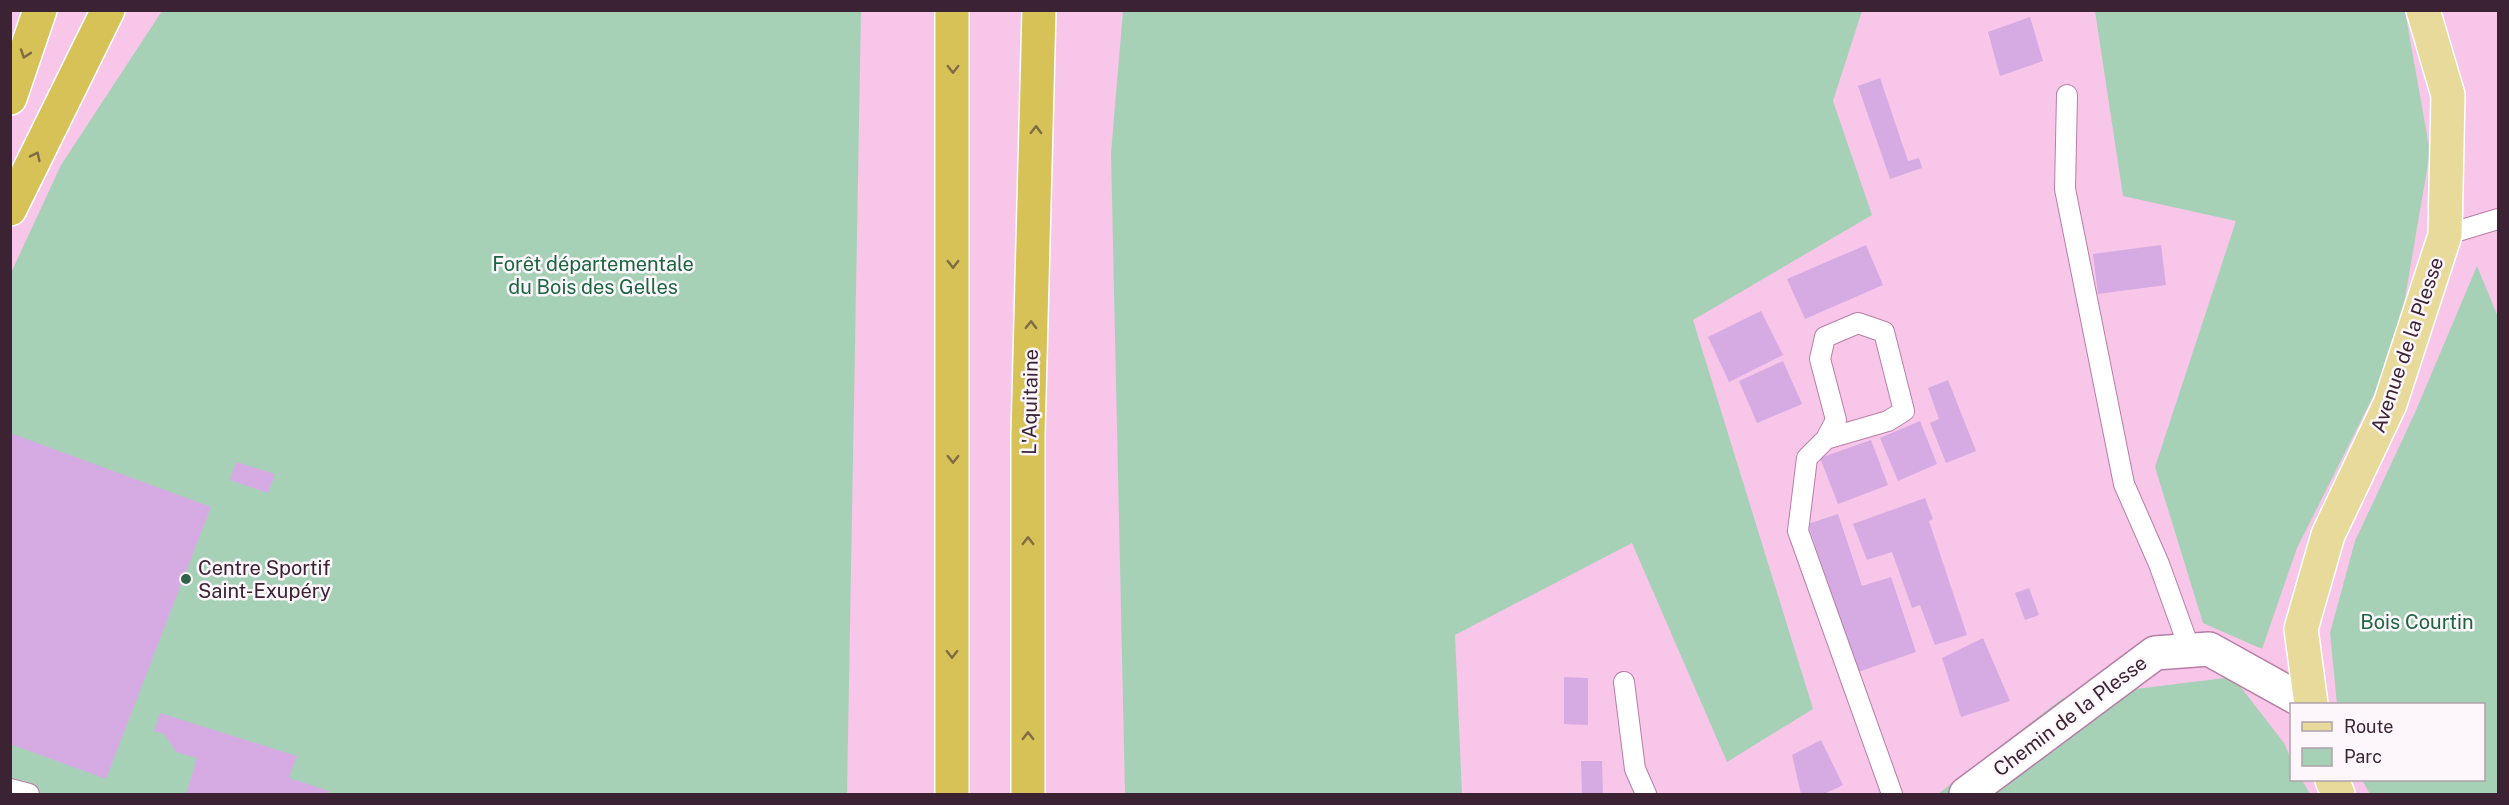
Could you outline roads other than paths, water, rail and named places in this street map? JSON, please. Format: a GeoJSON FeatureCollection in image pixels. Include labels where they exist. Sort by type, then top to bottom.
{"type":"FeatureCollection","features":[{"type":"Feature","properties":{"kind":"highway"},"geometry":{"type":"LineString","coordinates":[[10,98],[40,10]]}},
{"type":"Feature","properties":{"kind":"highway"},"geometry":{"type":"LineString","coordinates":[[10,209],[108,10]]}},
{"type":"Feature","properties":{"kind":"highway"},"geometry":{"type":"LineString","coordinates":[[952,10],[952,795]]}},
{"type":"Feature","properties":{"kind":"highway","name":"L'Aquitaine"},"geometry":{"type":"LineString","coordinates":[[1028,795],[1029,435],[1039,10]]}},
{"type":"Feature","properties":{"kind":"main road","name":"Avenue de la Plesse"},"geometry":{"type":"LineString","coordinates":[[2309,703],[2301,629],[2328,535],[2390,404],[2445,235],[2448,94],[2423,10]]}},
{"type":"Feature","properties":{"kind":"main road"},"geometry":{"type":"LineString","coordinates":[[2332,781],[2338,795]]}},
{"type":"Feature","properties":{"kind":"street","name":"Chemin de la Plesse"},"geometry":{"type":"LineString","coordinates":[[1966,795],[2155,653],[2209,649],[2305,703]]}},
{"type":"Feature","properties":{"kind":"lane"},"geometry":{"type":"LineString","coordinates":[[2067,95],[2065,189],[2124,484],[2158,564],[2190,650]]}},
{"type":"Feature","properties":{"kind":"lane"},"geometry":{"type":"LineString","coordinates":[[2445,235],[2499,219]]}},
{"type":"Feature","properties":{"kind":"lane"},"geometry":{"type":"LineString","coordinates":[[1826,439],[1888,421],[1904,411],[1884,332],[1858,324],[1825,337],[1820,359],[1836,420],[1826,439],[1808,458],[1798,531],[1892,795]]}},
{"type":"Feature","properties":{"kind":"lane"},"geometry":{"type":"LineString","coordinates":[[1624,682],[1635,769],[1646,795]]}},
{"type":"Feature","properties":{"kind":"lane"},"geometry":{"type":"LineString","coordinates":[[10,789],[29,795]]}},
{"type":"Feature","properties":{"kind":"place","name":"Centre Sportif Saint-Exupéry"},"geometry":{"type":"Point","coordinates":[186,579]}},
{"type":"Feature","properties":{"kind":"park label","name":"Forêt départementale du Bois des Gelles"},"geometry":{"type":"Point","coordinates":[593,276]}},
{"type":"Feature","properties":{"kind":"park label","name":"Bois Courtin"},"geometry":{"type":"Point","coordinates":[2417,622]}}]}
